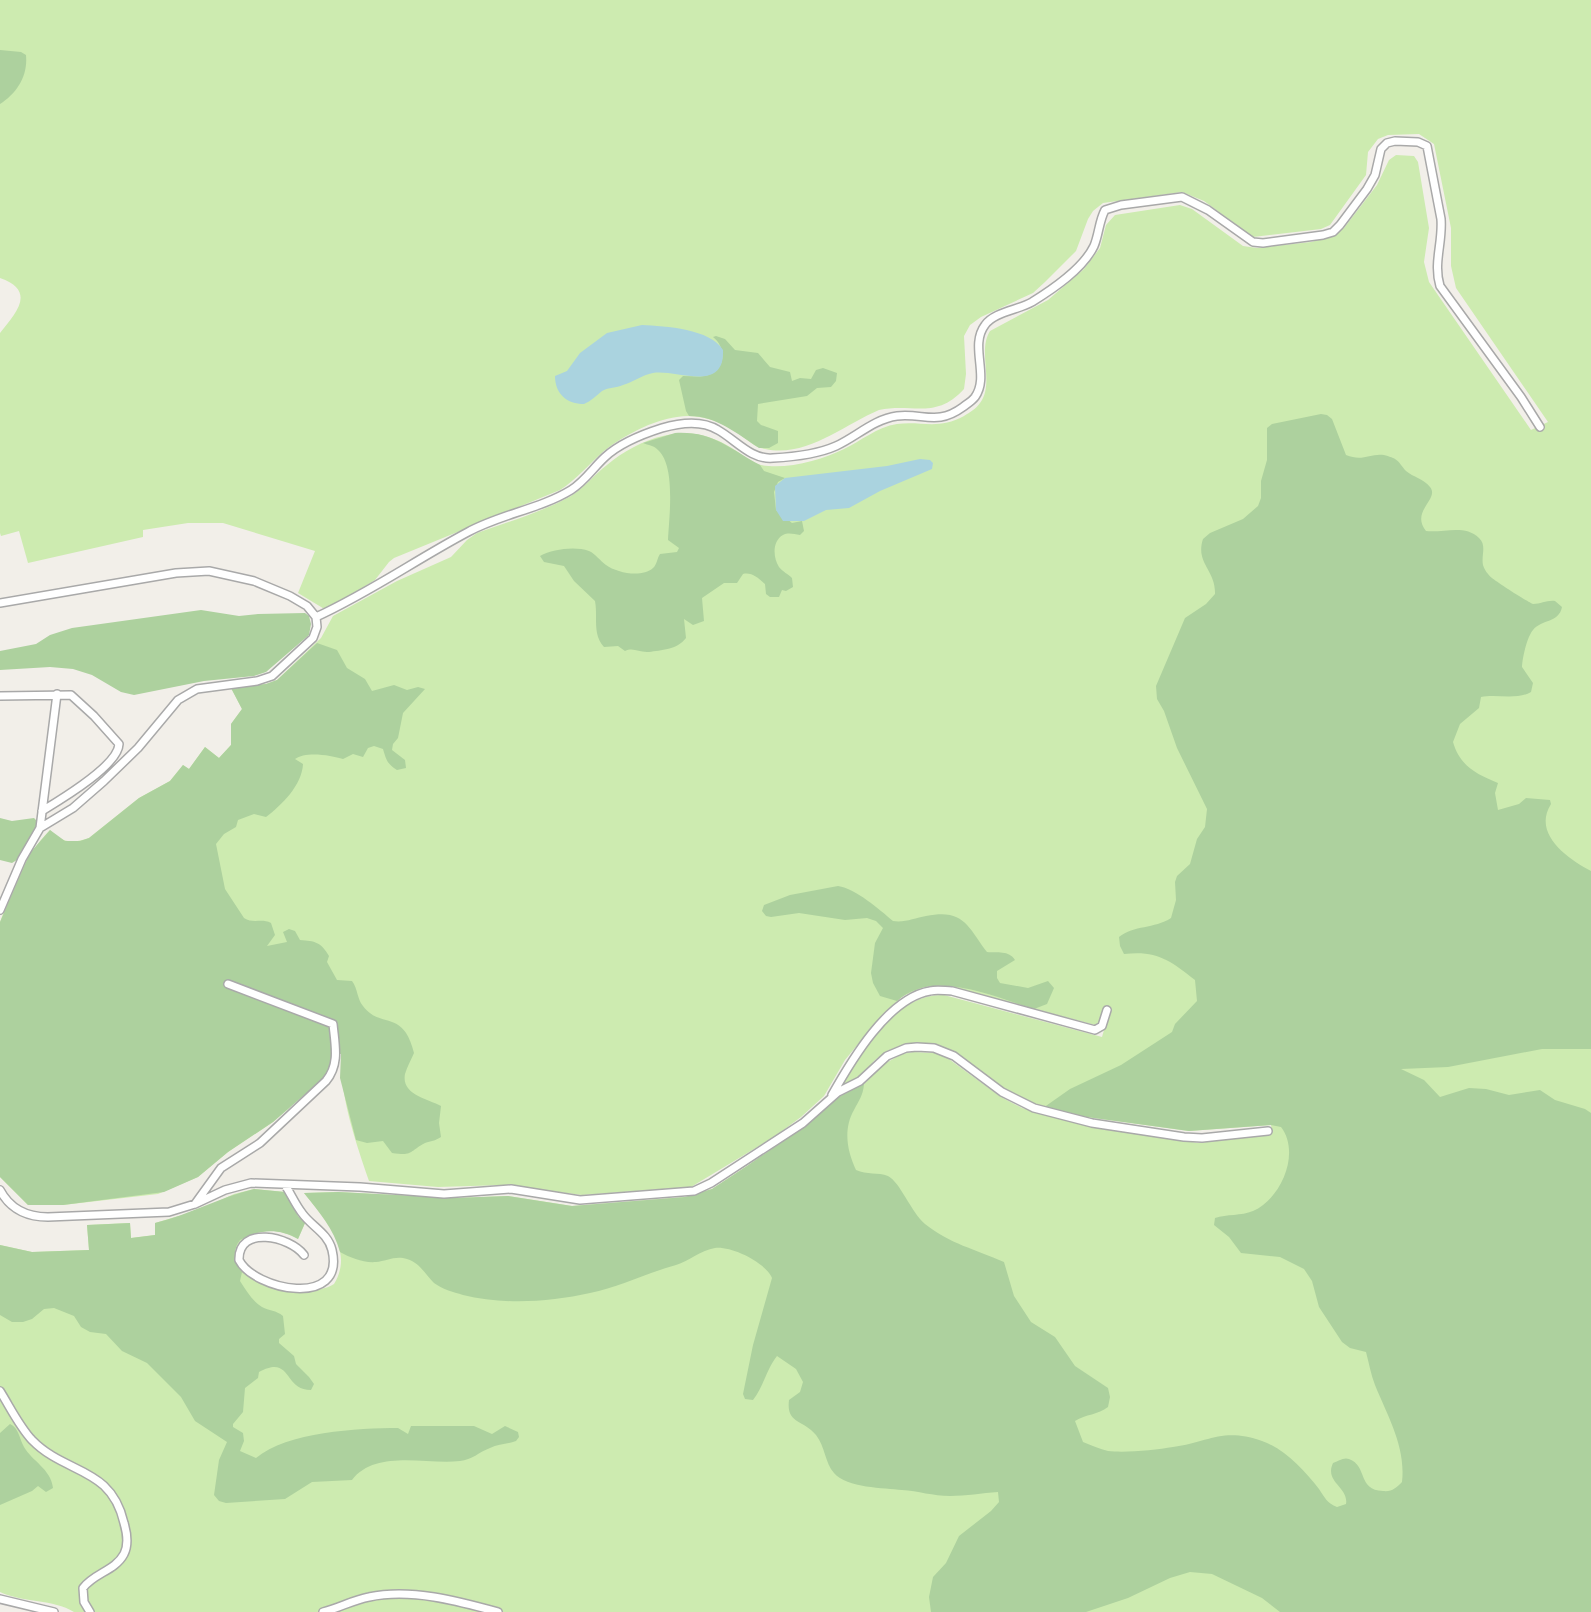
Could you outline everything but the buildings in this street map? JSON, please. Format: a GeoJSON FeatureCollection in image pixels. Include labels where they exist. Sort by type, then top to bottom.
{"type":"FeatureCollection","features":[{"type":"Feature","properties":{"kind":"street"},"geometry":{"type":"LineString","coordinates":[[316,617],[416,564],[470,531],[571,490],[588,477],[604,458],[620,447],[669,426],[707,425],[718,429],[752,454],[771,459],[835,447],[874,424],[897,416],[933,419],[947,416],[974,398],[979,389],[978,349],[980,333],[985,324],[1049,292],[1079,264],[1095,244],[1105,210],[1121,205],[1181,197],[1208,210],[1253,242],[1323,235],[1333,232],[1340,225],[1372,181],[1381,149],[1395,141],[1418,142],[1427,146],[1441,219],[1437,262],[1440,286],[1540,427]]}},
{"type":"Feature","properties":{"kind":"street"},"geometry":{"type":"LineString","coordinates":[[0,603],[176,573],[209,570],[254,581],[290,596],[307,606],[316,617],[317,627],[313,638],[272,676],[257,681],[202,688],[182,696],[138,748],[104,781],[73,808],[40,828]]}},
{"type":"Feature","properties":{"kind":"street"},"geometry":{"type":"LineString","coordinates":[[0,696],[57,694],[74,697],[117,740],[117,753],[85,784],[42,811]]}},
{"type":"Feature","properties":{"kind":"street"},"geometry":{"type":"LineString","coordinates":[[0,910],[22,859],[40,828],[57,694]]}},
{"type":"Feature","properties":{"kind":"street"},"geometry":{"type":"LineString","coordinates":[[195,1204],[221,1168],[260,1143],[326,1081],[333,1071],[337,1057],[333,1024],[228,984]]}},
{"type":"Feature","properties":{"kind":"street"},"geometry":{"type":"LineString","coordinates":[[830,1098],[875,1030],[899,1007],[931,990],[952,991],[1095,1030],[1102,1026],[1107,1010]]}},
{"type":"Feature","properties":{"kind":"street"},"geometry":{"type":"LineString","coordinates":[[0,1190],[16,1210],[48,1217],[169,1212],[243,1184],[360,1187],[444,1194],[511,1189],[580,1200],[694,1191],[711,1183],[803,1123],[830,1098],[860,1081],[887,1056],[906,1048],[925,1047],[954,1056],[1017,1101],[1060,1116],[1184,1137],[1202,1138],[1269,1131]]}},
{"type":"Feature","properties":{"kind":"street"},"geometry":{"type":"LineString","coordinates":[[285,1185],[303,1215],[330,1244],[333,1265],[329,1278],[321,1286],[314,1288],[284,1286],[247,1271],[239,1260],[241,1247],[245,1242],[259,1237],[281,1238],[304,1255]]}},
{"type":"Feature","properties":{"kind":"street"},"geometry":{"type":"LineString","coordinates":[[0,1391],[33,1440],[60,1460],[101,1481],[119,1505],[127,1532],[125,1552],[117,1563],[92,1578],[83,1588],[84,1602],[90,1612]]}},
{"type":"Feature","properties":{"kind":"street"},"geometry":{"type":"LineString","coordinates":[[323,1612],[360,1599],[386,1594],[442,1599],[498,1612]]}},
{"type":"Feature","properties":{"kind":"street"},"geometry":{"type":"LineString","coordinates":[[0,1599],[54,1612]]}},
{"type":"Feature","properties":{"kind":"green space"},"geometry":{"type":"Polygon","coordinates":[[[0,0],[1591,0],[1591,1612],[74,1612],[57,1605],[0,1592],[0,1245],[32,1252],[89,1250],[87,1225],[130,1223],[131,1238],[155,1235],[155,1223],[199,1210],[234,1194],[254,1189],[285,1192],[305,1223],[298,1239],[272,1231],[249,1236],[235,1249],[236,1261],[245,1273],[254,1279],[276,1287],[301,1291],[324,1288],[334,1284],[340,1271],[339,1247],[328,1224],[304,1193],[338,1192],[454,1198],[508,1196],[572,1206],[685,1197],[712,1189],[808,1124],[843,1094],[864,1084],[884,1064],[902,1054],[913,1052],[935,1053],[946,1057],[1001,1097],[1022,1108],[1072,1122],[1198,1143],[1272,1134],[1271,1125],[1189,1131],[1065,1114],[1024,1101],[959,1055],[939,1045],[927,1043],[905,1044],[887,1051],[859,1078],[838,1088],[857,1058],[882,1027],[911,1003],[927,997],[944,995],[1102,1037],[1110,1009],[1099,1026],[955,988],[929,985],[903,996],[882,1015],[845,1060],[824,1096],[801,1117],[774,1137],[691,1187],[582,1195],[504,1185],[438,1187],[369,1181],[346,1102],[341,1054],[332,1053],[288,1109],[198,1177],[158,1194],[63,1205],[28,1205],[0,1177],[0,922],[26,862],[50,830],[59,838],[68,841],[89,838],[139,798],[170,781],[183,765],[189,769],[205,747],[219,758],[231,745],[231,724],[242,709],[231,688],[277,680],[321,638],[333,616],[397,581],[451,557],[477,533],[537,512],[571,496],[613,460],[648,440],[684,433],[702,435],[729,446],[758,464],[781,466],[825,457],[876,431],[897,424],[938,424],[964,416],[977,407],[984,395],[985,348],[990,331],[1048,300],[1084,269],[1100,248],[1106,225],[1115,215],[1180,205],[1192,209],[1243,246],[1257,248],[1311,242],[1333,236],[1344,228],[1377,185],[1389,160],[1396,155],[1414,156],[1418,162],[1429,228],[1424,262],[1429,282],[1531,430],[1548,422],[1456,288],[1451,266],[1451,228],[1434,144],[1419,134],[1388,135],[1378,139],[1368,152],[1366,175],[1330,225],[1321,229],[1253,237],[1204,201],[1182,192],[1103,203],[1088,219],[1076,251],[1045,282],[1033,293],[981,317],[970,325],[964,336],[964,389],[944,404],[924,408],[879,410],[810,445],[780,451],[759,447],[727,427],[703,418],[686,416],[658,421],[612,445],[560,490],[394,558],[375,580],[326,610],[298,593],[315,551],[223,523],[188,523],[143,530],[143,537],[28,563],[19,531],[1,536],[0,533],[0,333],[17,310],[20,296],[18,289],[0,278],[0,0]]]}},
{"type":"Feature","properties":{"kind":"green space"},"geometry":{"type":"Polygon","coordinates":[[[0,50],[21,52],[26,55],[26,63],[20,83],[12,95],[0,104],[0,50]]]}},
{"type":"Feature","properties":{"kind":"green space"},"geometry":{"type":"Polygon","coordinates":[[[713,337],[725,339],[735,350],[758,353],[770,367],[790,372],[792,381],[800,378],[811,379],[816,370],[823,368],[837,373],[836,381],[831,387],[817,388],[807,396],[758,404],[757,421],[778,431],[778,443],[769,448],[759,448],[726,427],[709,419],[689,416],[686,411],[679,380],[683,376],[708,375],[716,371],[722,362],[722,351],[713,337]]]}},
{"type":"Feature","properties":{"kind":"green space"},"geometry":{"type":"Polygon","coordinates":[[[1321,414],[1332,419],[1346,455],[1357,458],[1379,455],[1391,457],[1430,487],[1431,496],[1421,517],[1426,531],[1461,530],[1473,534],[1483,544],[1483,565],[1492,578],[1533,604],[1555,601],[1562,607],[1557,616],[1533,630],[1527,643],[1522,667],[1533,683],[1531,692],[1520,696],[1481,697],[1479,708],[1460,724],[1453,742],[1460,757],[1470,768],[1498,783],[1495,793],[1498,810],[1519,804],[1526,798],[1550,800],[1546,815],[1549,835],[1572,860],[1591,871],[1591,1049],[1542,1049],[1448,1067],[1401,1069],[1424,1080],[1440,1097],[1469,1088],[1509,1095],[1540,1090],[1555,1100],[1591,1113],[1591,1612],[1280,1612],[1262,1598],[1212,1574],[1190,1572],[1086,1612],[931,1612],[929,1597],[933,1577],[946,1563],[959,1536],[999,1502],[998,1492],[944,1496],[866,1486],[840,1478],[831,1469],[816,1435],[790,1413],[789,1400],[800,1392],[803,1382],[796,1369],[777,1356],[753,1400],[745,1399],[743,1394],[753,1345],[772,1278],[756,1261],[730,1250],[715,1248],[676,1265],[601,1290],[559,1299],[510,1301],[478,1298],[444,1289],[407,1259],[366,1262],[340,1252],[330,1228],[304,1193],[338,1192],[454,1198],[508,1196],[572,1206],[685,1197],[712,1189],[808,1124],[833,1100],[864,1084],[847,1132],[850,1155],[856,1170],[888,1176],[897,1184],[925,1224],[934,1231],[1004,1262],[1014,1296],[1031,1322],[1055,1337],[1075,1366],[1108,1388],[1108,1407],[1075,1421],[1083,1442],[1108,1451],[1132,1451],[1186,1445],[1226,1435],[1248,1437],[1270,1445],[1294,1461],[1326,1500],[1337,1507],[1346,1504],[1346,1498],[1331,1470],[1333,1463],[1341,1459],[1355,1462],[1369,1487],[1375,1490],[1389,1491],[1398,1486],[1402,1482],[1403,1469],[1399,1444],[1374,1381],[1366,1352],[1350,1348],[1342,1342],[1319,1307],[1312,1281],[1304,1269],[1280,1257],[1241,1253],[1229,1237],[1214,1225],[1215,1218],[1248,1213],[1263,1205],[1279,1186],[1285,1174],[1289,1149],[1281,1127],[1271,1125],[1189,1131],[1065,1114],[1043,1108],[1070,1089],[1121,1065],[1172,1032],[1175,1024],[1197,1001],[1195,980],[1178,967],[1154,955],[1124,954],[1120,946],[1119,937],[1125,933],[1171,918],[1176,900],[1177,876],[1190,864],[1197,839],[1205,827],[1207,809],[1177,748],[1157,699],[1156,686],[1185,618],[1206,604],[1215,594],[1202,554],[1203,539],[1210,533],[1243,519],[1258,506],[1267,460],[1267,428],[1272,424],[1321,414]]]}},
{"type":"Feature","properties":{"kind":"green space"},"geometry":{"type":"Polygon","coordinates":[[[675,433],[710,438],[760,465],[764,471],[785,478],[778,482],[774,492],[776,510],[792,523],[802,521],[804,531],[800,535],[787,534],[779,538],[775,545],[775,555],[779,567],[792,578],[793,587],[782,590],[779,597],[770,597],[766,594],[765,584],[752,575],[743,574],[737,583],[724,583],[702,598],[704,621],[693,625],[684,619],[686,638],[678,645],[649,652],[625,651],[618,646],[604,647],[598,637],[595,601],[574,581],[564,566],[544,562],[540,556],[564,549],[583,549],[611,568],[636,574],[653,568],[660,554],[677,552],[679,548],[668,540],[670,493],[664,458],[657,449],[643,443],[675,433]]]}},
{"type":"Feature","properties":{"kind":"green space"},"geometry":{"type":"Polygon","coordinates":[[[201,610],[239,616],[305,613],[311,624],[309,635],[266,672],[134,695],[121,692],[92,675],[73,669],[50,667],[0,670],[0,651],[36,644],[50,635],[72,628],[201,610]]]}},
{"type":"Feature","properties":{"kind":"green space"},"geometry":{"type":"Polygon","coordinates":[[[317,643],[337,650],[347,668],[365,679],[372,691],[394,685],[407,690],[418,687],[425,689],[403,713],[398,738],[393,744],[392,750],[405,760],[406,768],[394,768],[387,761],[383,749],[374,746],[368,748],[363,757],[353,754],[343,759],[311,754],[295,759],[303,764],[302,772],[295,787],[284,800],[266,817],[254,814],[238,820],[236,827],[224,834],[216,844],[225,889],[244,918],[271,923],[275,935],[267,946],[287,942],[283,932],[289,929],[295,931],[300,940],[320,945],[329,956],[327,962],[337,980],[352,981],[361,1003],[370,1013],[404,1030],[414,1053],[405,1074],[407,1087],[411,1092],[441,1106],[441,1137],[404,1154],[392,1153],[383,1141],[367,1143],[356,1140],[340,1078],[341,1054],[332,1053],[329,1070],[324,1078],[273,1122],[228,1152],[198,1177],[164,1192],[63,1205],[28,1205],[0,1177],[0,922],[30,853],[50,830],[65,841],[89,838],[139,798],[170,781],[183,765],[189,769],[205,747],[219,758],[231,745],[231,724],[242,709],[231,688],[277,680],[317,643]]]}},
{"type":"Feature","properties":{"kind":"green space"},"geometry":{"type":"Polygon","coordinates":[[[0,818],[12,821],[34,818],[39,823],[20,858],[12,863],[0,860],[0,818]]]}},
{"type":"Feature","properties":{"kind":"green space"},"geometry":{"type":"Polygon","coordinates":[[[838,886],[860,895],[893,921],[939,914],[957,917],[987,952],[1006,953],[1015,960],[997,971],[1000,983],[1028,988],[1048,981],[1054,988],[1047,1004],[1034,1009],[983,992],[946,986],[912,991],[897,1001],[880,996],[871,973],[875,943],[883,928],[876,921],[867,918],[845,920],[799,913],[771,917],[762,911],[764,905],[790,895],[838,886]]]}},
{"type":"Feature","properties":{"kind":"green space"},"geometry":{"type":"Polygon","coordinates":[[[254,1189],[285,1192],[305,1223],[298,1239],[269,1231],[240,1240],[235,1256],[242,1272],[240,1281],[258,1305],[283,1316],[285,1334],[279,1339],[279,1343],[294,1356],[296,1364],[314,1384],[311,1390],[302,1388],[277,1367],[259,1372],[258,1378],[245,1388],[243,1412],[233,1424],[233,1427],[243,1433],[244,1441],[240,1451],[256,1458],[269,1449],[304,1437],[382,1428],[398,1428],[408,1434],[411,1426],[474,1426],[492,1434],[505,1426],[518,1432],[516,1441],[493,1447],[464,1460],[388,1461],[362,1470],[352,1480],[312,1482],[285,1499],[226,1503],[219,1501],[214,1495],[219,1460],[227,1442],[195,1421],[181,1397],[147,1363],[122,1351],[106,1334],[90,1332],[81,1327],[74,1316],[54,1308],[44,1309],[32,1319],[23,1322],[12,1322],[0,1315],[0,1245],[32,1252],[89,1250],[87,1225],[130,1223],[131,1238],[155,1235],[155,1223],[254,1189]]]}},
{"type":"Feature","properties":{"kind":"green space"},"geometry":{"type":"Polygon","coordinates":[[[10,1424],[17,1431],[27,1452],[45,1470],[53,1488],[46,1492],[38,1486],[0,1505],[0,1433],[10,1424]]]}},
{"type":"Feature","properties":{"kind":"water"},"geometry":{"type":"Polygon","coordinates":[[[642,325],[687,330],[709,337],[723,350],[722,363],[716,372],[708,376],[649,374],[602,391],[584,404],[563,397],[557,388],[555,376],[567,371],[580,353],[607,333],[642,325]]]}},
{"type":"Feature","properties":{"kind":"water"},"geometry":{"type":"Polygon","coordinates":[[[920,459],[930,460],[933,463],[932,469],[880,491],[849,508],[826,510],[804,521],[783,521],[776,510],[775,486],[785,478],[887,466],[920,459]]]}}]}
